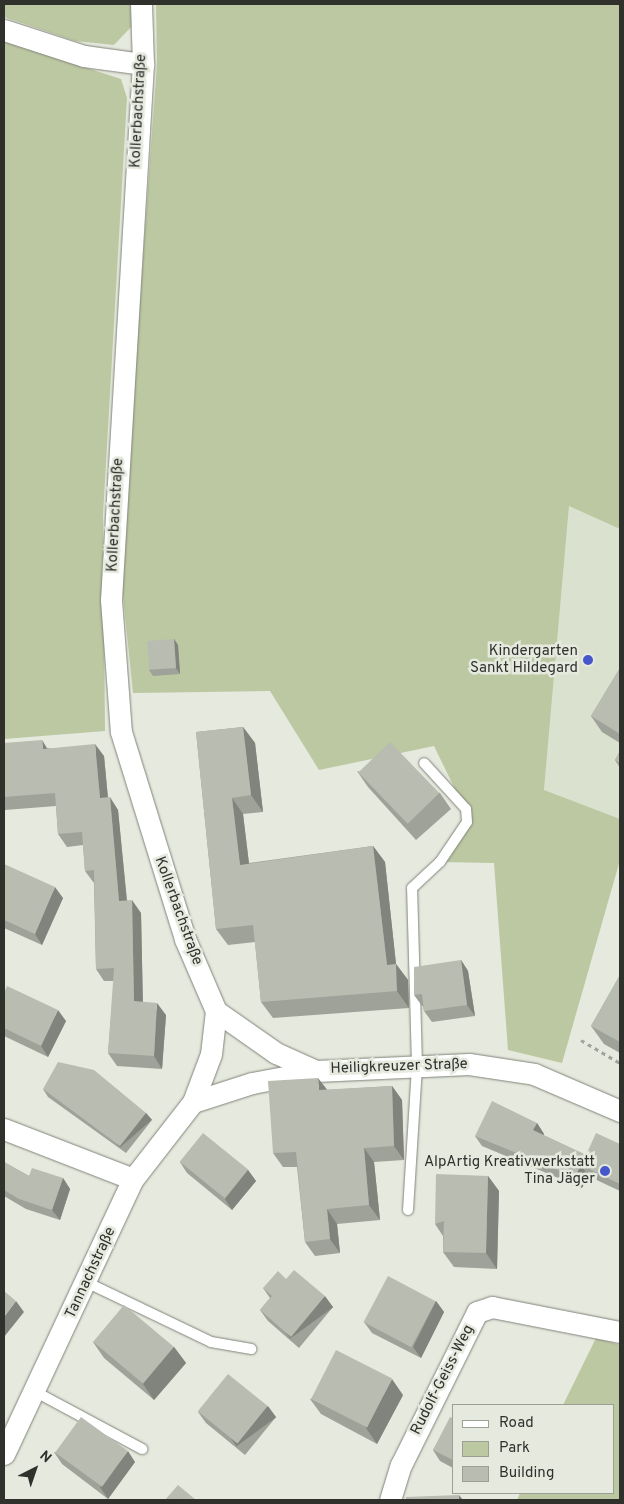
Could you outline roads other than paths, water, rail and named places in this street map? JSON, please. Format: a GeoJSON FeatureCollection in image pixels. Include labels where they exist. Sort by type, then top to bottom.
{"type":"FeatureCollection","features":[{"type":"Feature","properties":{"kind":"street","name":"Kollerbachstraße"},"geometry":{"type":"LineString","coordinates":[[141,4],[143,64],[111,600],[121,732],[136,790],[185,938],[216,1010]]}},
{"type":"Feature","properties":{"kind":"street"},"geometry":{"type":"LineString","coordinates":[[4,30],[84,56],[143,64]]}},
{"type":"Feature","properties":{"kind":"street","name":"Heiligkreuzer Straße"},"geometry":{"type":"LineString","coordinates":[[216,1010],[276,1053],[316,1071],[469,1064],[534,1074],[620,1111]]}},
{"type":"Feature","properties":{"kind":"street","name":"Tannachstraße"},"geometry":{"type":"LineString","coordinates":[[4,1454],[88,1283],[133,1179],[194,1102],[211,1054],[216,1010]]}},
{"type":"Feature","properties":{"kind":"street"},"geometry":{"type":"LineString","coordinates":[[194,1102],[252,1084],[316,1071]]}},
{"type":"Feature","properties":{"kind":"street"},"geometry":{"type":"LineString","coordinates":[[4,1129],[133,1179]]}},
{"type":"Feature","properties":{"kind":"street","name":"Rudolf-Geiss-Weg"},"geometry":{"type":"LineString","coordinates":[[390,1500],[401,1465],[477,1312],[492,1307],[620,1332]]}},
{"type":"Feature","properties":{"kind":"lane"},"geometry":{"type":"LineString","coordinates":[[408,1210],[418,1065],[412,888],[440,862],[467,822],[466,810],[424,763]]}},
{"type":"Feature","properties":{"kind":"lane"},"geometry":{"type":"LineString","coordinates":[[88,1283],[211,1342],[251,1349]]}},
{"type":"Feature","properties":{"kind":"lane"},"geometry":{"type":"LineString","coordinates":[[34,1391],[142,1450]]}},
{"type":"Feature","properties":{"kind":"place","name":"Kindergarten Sankt Hildegard"},"geometry":{"type":"Point","coordinates":[588,660]}},
{"type":"Feature","properties":{"kind":"place","name":"AlpArtig Kreativwerkstatt Tina Jäger"},"geometry":{"type":"Point","coordinates":[605,1171]}}]}
